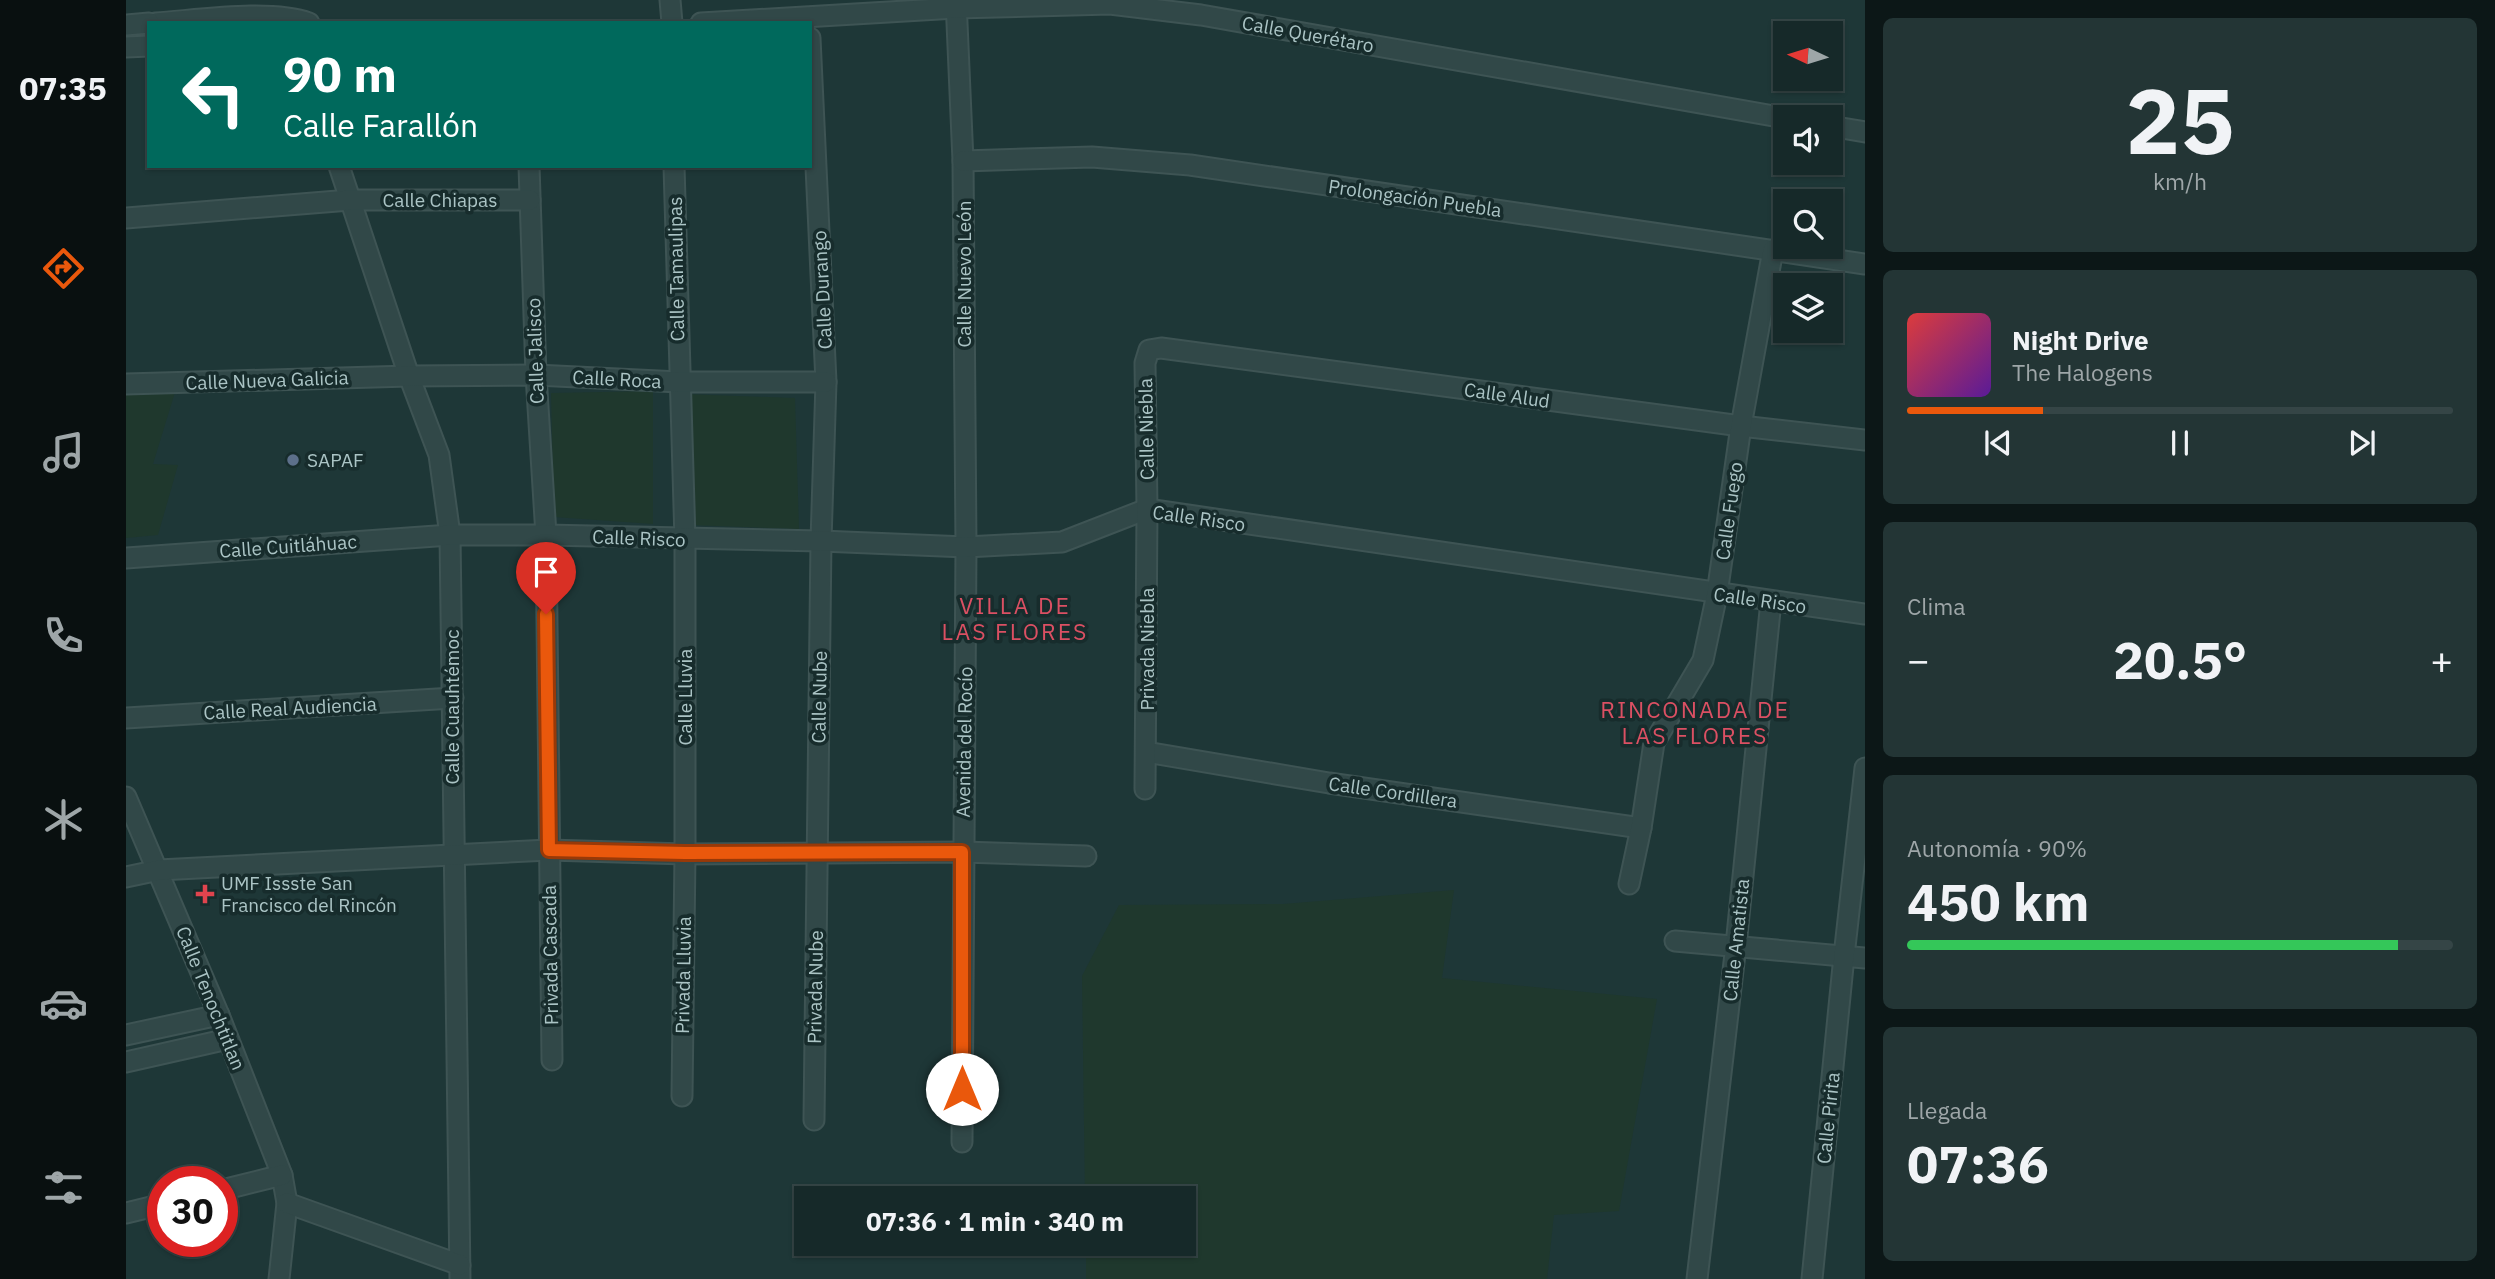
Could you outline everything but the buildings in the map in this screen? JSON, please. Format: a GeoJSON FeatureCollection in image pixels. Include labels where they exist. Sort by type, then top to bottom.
{"type":"FeatureCollection","features":[{"type":"Feature","properties":{"kind":"street"},"geometry":{"type":"LineString","coordinates":[[670,0],[671,21]]}},
{"type":"Feature","properties":{"kind":"street","name":"Calle Querétaro"},"geometry":{"type":"LineString","coordinates":[[755,21],[809,19],[956,4],[1110,4],[1201,15],[1773,116]]}},
{"type":"Feature","properties":{"kind":"street","name":"Calle Nuevo León"},"geometry":{"type":"LineString","coordinates":[[956,4],[963,161],[966,547]]}},
{"type":"Feature","properties":{"kind":"street"},"geometry":{"type":"LineString","coordinates":[[191,21],[295,15]]}},
{"type":"Feature","properties":{"kind":"street"},"geometry":{"type":"LineString","coordinates":[[126,24],[147,23]]}},
{"type":"Feature","properties":{"kind":"street"},"geometry":{"type":"LineString","coordinates":[[126,47],[147,46]]}},
{"type":"Feature","properties":{"kind":"street","name":"Calle Durango"},"geometry":{"type":"LineString","coordinates":[[812,81],[826,382],[821,541]]}},
{"type":"Feature","properties":{"kind":"street"},"geometry":{"type":"LineString","coordinates":[[1843,128],[1865,132]]}},
{"type":"Feature","properties":{"kind":"street","name":"Prolongación Puebla"},"geometry":{"type":"LineString","coordinates":[[963,161],[1092,157],[1191,165],[1773,250]]}},
{"type":"Feature","properties":{"kind":"street","name":"Calle Cuauhtémoc"},"geometry":{"type":"LineString","coordinates":[[340,168],[409,376],[439,455],[450,535],[460,1272]]}},
{"type":"Feature","properties":{"kind":"street","name":"Calle Jalisco"},"geometry":{"type":"LineString","coordinates":[[529,168],[536,374],[546,535],[549,850]]}},
{"type":"Feature","properties":{"kind":"street","name":"Calle Tamaulipas"},"geometry":{"type":"LineString","coordinates":[[674,168],[685,540]]}},
{"type":"Feature","properties":{"kind":"street","name":"Calle Chiapas"},"geometry":{"type":"LineString","coordinates":[[126,218],[350,200],[530,200]]}},
{"type":"Feature","properties":{"kind":"street","name":"Calle Fuego"},"geometry":{"type":"LineString","coordinates":[[1629,884],[1654,743],[1703,660],[1717,594],[1741,426],[1773,250]]}},
{"type":"Feature","properties":{"kind":"street","name":"Prolongación Puebla"},"geometry":{"type":"LineString","coordinates":[[1832,259],[1865,264]]}},
{"type":"Feature","properties":{"kind":"street","name":"Calle Alud"},"geometry":{"type":"LineString","coordinates":[[1149,351],[1161,348],[1741,426],[1865,440]]}},
{"type":"Feature","properties":{"kind":"street","name":"Calle Niebla"},"geometry":{"type":"LineString","coordinates":[[1147,509],[1145,363],[1149,351]]}},
{"type":"Feature","properties":{"kind":"street","name":"Calle Roca"},"geometry":{"type":"LineString","coordinates":[[409,376],[536,374],[679,382],[826,382]]}},
{"type":"Feature","properties":{"kind":"street","name":"Calle Nueva Galicia"},"geometry":{"type":"LineString","coordinates":[[126,384],[409,376]]}},
{"type":"Feature","properties":{"kind":"street","name":"Calle Risco"},"geometry":{"type":"LineString","coordinates":[[450,535],[821,541],[966,547],[1062,542],[1147,509],[1865,614]]}},
{"type":"Feature","properties":{"kind":"street","name":"Privada Niebla"},"geometry":{"type":"LineString","coordinates":[[1145,789],[1147,509]]}},
{"type":"Feature","properties":{"kind":"street","name":"Calle Cuitláhuac"},"geometry":{"type":"LineString","coordinates":[[126,558],[450,535]]}},
{"type":"Feature","properties":{"kind":"street","name":"Calle Lluvia"},"geometry":{"type":"LineString","coordinates":[[685,540],[685,853]]}},
{"type":"Feature","properties":{"kind":"street","name":"Calle Nube"},"geometry":{"type":"LineString","coordinates":[[816,853],[821,541]]}},
{"type":"Feature","properties":{"kind":"street","name":"Avenida del Rocío"},"geometry":{"type":"LineString","coordinates":[[962,1142],[966,547]]}},
{"type":"Feature","properties":{"kind":"street","name":"Calle Amatista"},"geometry":{"type":"LineString","coordinates":[[1697,1279],[1736,945],[1771,601]]}},
{"type":"Feature","properties":{"kind":"street","name":"Calle Real Audiencia"},"geometry":{"type":"LineString","coordinates":[[126,718],[453,698]]}},
{"type":"Feature","properties":{"kind":"street","name":"Calle Cordillera"},"geometry":{"type":"LineString","coordinates":[[1146,752],[1329,783],[1641,828]]}},
{"type":"Feature","properties":{"kind":"street","name":"Calle Pirita"},"geometry":{"type":"LineString","coordinates":[[1812,1279],[1865,768]]}},
{"type":"Feature","properties":{"kind":"street","name":"Calle Tenochtitlan"},"geometry":{"type":"LineString","coordinates":[[126,797],[219,1014],[282,1175],[287,1203],[279,1279]]}},
{"type":"Feature","properties":{"kind":"street"},"geometry":{"type":"LineString","coordinates":[[126,877],[159,870],[549,850],[685,853],[962,852],[1086,856]]}},
{"type":"Feature","properties":{"kind":"street","name":"Privada Cascada"},"geometry":{"type":"LineString","coordinates":[[549,850],[552,1060]]}},
{"type":"Feature","properties":{"kind":"street","name":"Privada Lluvia"},"geometry":{"type":"LineString","coordinates":[[682,1096],[685,853]]}},
{"type":"Feature","properties":{"kind":"street","name":"Privada Nube"},"geometry":{"type":"LineString","coordinates":[[814,1121],[816,853]]}},
{"type":"Feature","properties":{"kind":"street"},"geometry":{"type":"LineString","coordinates":[[1675,941],[1865,958]]}},
{"type":"Feature","properties":{"kind":"street"},"geometry":{"type":"LineString","coordinates":[[126,1035],[219,1014]]}},
{"type":"Feature","properties":{"kind":"street"},"geometry":{"type":"LineString","coordinates":[[126,1062],[228,1039]]}},
{"type":"Feature","properties":{"kind":"street"},"geometry":{"type":"LineString","coordinates":[[238,1186],[282,1175]]}},
{"type":"Feature","properties":{"kind":"street"},"geometry":{"type":"LineString","coordinates":[[287,1203],[460,1272]]}},
{"type":"Feature","properties":{"kind":"street"},"geometry":{"type":"LineString","coordinates":[[126,1213],[147,1208]]}},
{"type":"Feature","properties":{"kind":"green space"},"geometry":{"type":"Polygon","coordinates":[[[176,389],[153,464],[178,465],[158,535],[126,538],[126,390],[176,389]]]}},
{"type":"Feature","properties":{"kind":"green space"},"geometry":{"type":"Polygon","coordinates":[[[653,391],[653,524],[554,517],[551,393],[653,391]]]}},
{"type":"Feature","properties":{"kind":"green space"},"geometry":{"type":"Polygon","coordinates":[[[683,394],[795,398],[799,529],[688,525],[683,394]]]}},
{"type":"Feature","properties":{"kind":"green space"},"geometry":{"type":"Polygon","coordinates":[[[1454,890],[1442,978],[1657,999],[1619,1211],[1554,1215],[1547,1279],[1086,1279],[1086,1256],[1196,1256],[1196,1186],[1085,1186],[1082,976],[1119,905],[1283,904],[1454,890]]]}},
{"type":"Feature","properties":{"kind":"place","name":"SAPAF"},"geometry":{"type":"Point","coordinates":[293,460]}},
{"type":"Feature","properties":{"kind":"place","name":"UMF Issste San Francisco del Rincón"},"geometry":{"type":"Point","coordinates":[205,894]}},
{"type":"Feature","properties":{"kind":"district","name":"VILLA DE LAS FLORES"},"geometry":{"type":"Point","coordinates":[1015,618]}},
{"type":"Feature","properties":{"kind":"district","name":"RINCONADA DE LAS FLORES"},"geometry":{"type":"Point","coordinates":[1695,722]}},
{"type":"Feature","properties":{"kind":"route"},"geometry":{"type":"LineString","coordinates":[[546,614],[549,850],[685,853],[962,852],[962,1089]]}}]}
